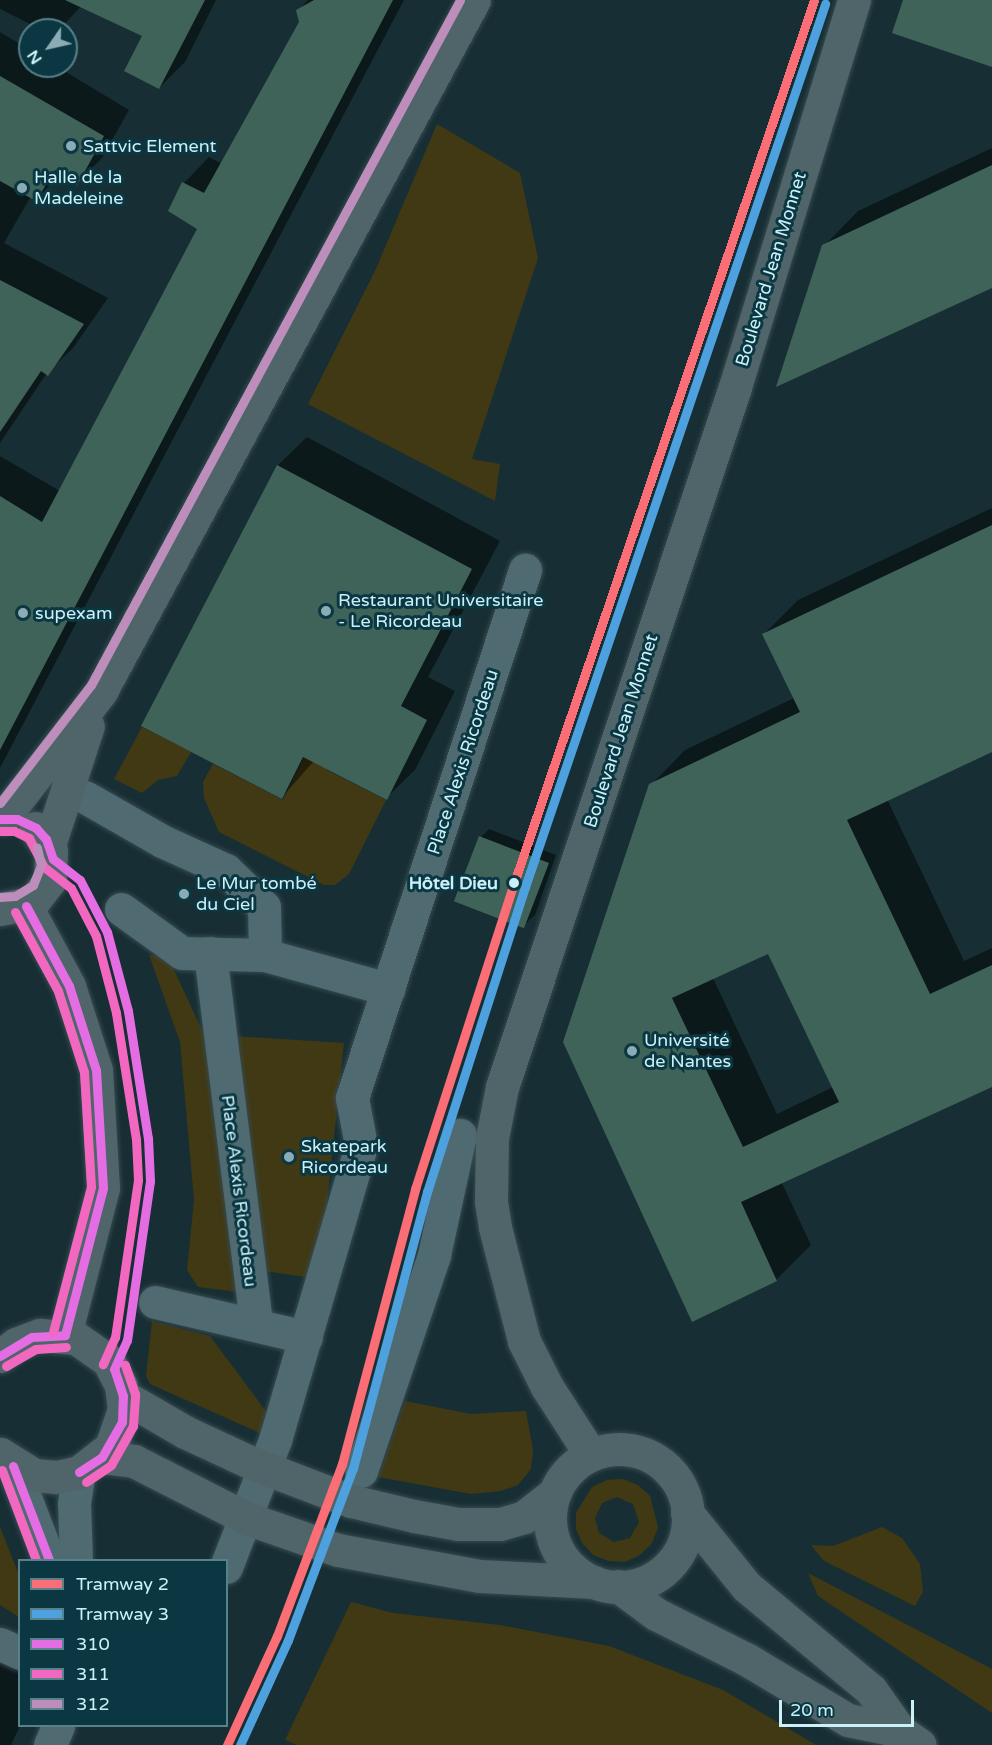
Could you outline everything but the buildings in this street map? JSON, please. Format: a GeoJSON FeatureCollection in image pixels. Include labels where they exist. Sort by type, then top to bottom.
{"type":"FeatureCollection","features":[{"type":"Feature","properties":{"kind":"main road"},"geometry":{"type":"LineString","coordinates":[[64,1335],[104,1188],[96,1070],[69,986],[13,908],[43,893],[50,880],[53,859],[49,845],[30,824],[2,819],[101,691],[474,0]]}},
{"type":"Feature","properties":{"kind":"main road","name":"Boulevard Jean Monnet"},"geometry":{"type":"LineString","coordinates":[[591,1455],[547,1387],[524,1341],[492,1209],[492,1138],[502,1087],[735,387],[854,0]]}},
{"type":"Feature","properties":{"kind":"main road"},"geometry":{"type":"LineString","coordinates":[[49,845],[101,691]]}},
{"type":"Feature","properties":{"kind":"main road"},"geometry":{"type":"LineString","coordinates":[[5,1348],[40,1335],[64,1335],[101,1353],[114,1368],[123,1396],[122,1422],[91,1465]]}},
{"type":"Feature","properties":{"kind":"main road"},"geometry":{"type":"LineString","coordinates":[[123,1396],[185,1432],[266,1468],[351,1501],[458,1524],[500,1524],[524,1517],[555,1494],[572,1467],[591,1455],[619,1449],[651,1456],[678,1484],[687,1514],[719,1556],[755,1594],[871,1690],[910,1738]]}},
{"type":"Feature","properties":{"kind":"main road"},"geometry":{"type":"LineString","coordinates":[[7,1460],[45,1477],[91,1465],[134,1461],[237,1542],[338,1550],[480,1576],[606,1584],[649,1579],[669,1565],[682,1545],[687,1514]]}},
{"type":"Feature","properties":{"kind":"main road"},"geometry":{"type":"LineString","coordinates":[[555,1494],[550,1526],[558,1549],[573,1569],[606,1584],[656,1614],[754,1663],[848,1720],[910,1738]]}},
{"type":"Feature","properties":{"kind":"street","name":"Place Alexis Ricordeau"},"geometry":{"type":"LineString","coordinates":[[237,1542],[266,1468],[361,1144],[352,1098],[525,570]]}},
{"type":"Feature","properties":{"kind":"street"},"geometry":{"type":"LineString","coordinates":[[85,797],[162,842],[226,870],[264,907],[265,955]]}},
{"type":"Feature","properties":{"kind":"street"},"geometry":{"type":"LineString","coordinates":[[121,909],[182,953],[265,955],[388,988]]}},
{"type":"Feature","properties":{"kind":"street","name":"Place Alexis Ricordeau"},"geometry":{"type":"LineString","coordinates":[[210,953],[256,1323]]}},
{"type":"Feature","properties":{"kind":"street"},"geometry":{"type":"LineString","coordinates":[[361,1471],[434,1255],[460,1135]]}},
{"type":"Feature","properties":{"kind":"street"},"geometry":{"type":"LineString","coordinates":[[155,1302],[256,1323],[306,1337]]}},
{"type":"Feature","properties":{"kind":"street"},"geometry":{"type":"LineString","coordinates":[[7,1460],[49,1559]]}},
{"type":"Feature","properties":{"kind":"street"},"geometry":{"type":"LineString","coordinates":[[76,1559],[74,1503],[91,1465]]}},
{"type":"Feature","properties":{"kind":"street"},"geometry":{"type":"LineString","coordinates":[[0,1644],[18,1652]]}},
{"type":"Feature","properties":{"kind":"street"},"geometry":{"type":"LineString","coordinates":[[50,1745],[57,1727]]}},
{"type":"Feature","properties":{"kind":"shaded area"},"geometry":{"type":"Polygon","coordinates":[[[437,124],[520,173],[538,258],[472,459],[500,464],[495,501],[308,404],[375,271],[437,124]]]}},
{"type":"Feature","properties":{"kind":"shaded area"},"geometry":{"type":"Polygon","coordinates":[[[142,727],[191,752],[177,776],[158,780],[142,793],[114,779],[142,727]]]}},
{"type":"Feature","properties":{"kind":"shaded area"},"geometry":{"type":"Polygon","coordinates":[[[311,743],[334,754],[327,770],[386,800],[349,874],[335,885],[324,885],[219,832],[204,798],[203,782],[213,764],[283,800],[311,743]]]}},
{"type":"Feature","properties":{"kind":"shaded area"},"geometry":{"type":"Polygon","coordinates":[[[149,955],[168,957],[208,1043],[238,1292],[198,1287],[187,1270],[194,1200],[180,1042],[149,955]]]}},
{"type":"Feature","properties":{"kind":"shaded area","name":"Skatepark Ricordeau"},"geometry":{"type":"Polygon","coordinates":[[[234,1036],[344,1043],[319,1279],[258,1270],[234,1036]]]}},
{"type":"Feature","properties":{"kind":"shaded area"},"geometry":{"type":"Polygon","coordinates":[[[152,1321],[210,1336],[268,1414],[262,1434],[150,1384],[146,1376],[152,1321]]]}},
{"type":"Feature","properties":{"kind":"shaded area"},"geometry":{"type":"Polygon","coordinates":[[[405,1401],[471,1414],[526,1411],[533,1450],[531,1469],[518,1485],[501,1491],[471,1494],[378,1477],[405,1401]]]}},
{"type":"Feature","properties":{"kind":"shaded area"},"geometry":{"type":"Polygon","coordinates":[[[623,1479],[638,1485],[650,1496],[658,1527],[652,1543],[640,1555],[625,1562],[609,1561],[593,1555],[582,1543],[576,1529],[576,1513],[592,1487],[607,1480],[623,1479]],[[617,1497],[602,1503],[595,1518],[599,1533],[614,1542],[630,1538],[639,1522],[633,1504],[617,1497]]]}},
{"type":"Feature","properties":{"kind":"shaded area"},"geometry":{"type":"Polygon","coordinates":[[[0,1527],[18,1572],[18,1616],[0,1605],[0,1527]]]}},
{"type":"Feature","properties":{"kind":"shaded area"},"geometry":{"type":"Polygon","coordinates":[[[882,1527],[902,1538],[920,1564],[923,1592],[915,1606],[824,1561],[811,1545],[833,1546],[882,1527]]]}},
{"type":"Feature","properties":{"kind":"shaded area"},"geometry":{"type":"Polygon","coordinates":[[[808,1573],[992,1669],[992,1713],[818,1596],[808,1573]]]}},
{"type":"Feature","properties":{"kind":"shaded area"},"geometry":{"type":"Polygon","coordinates":[[[351,1602],[393,1613],[500,1625],[609,1646],[723,1690],[816,1745],[297,1745],[285,1740],[351,1602]]]}},
{"type":"Feature","properties":{"kind":"tram line","name":"2"},"geometry":{"type":"LineString","coordinates":[[227,1745],[277,1636],[342,1464],[415,1189],[514,883],[814,0]]}},
{"type":"Feature","properties":{"kind":"tram line","name":"3"},"geometry":{"type":"LineString","coordinates":[[240,1745],[288,1640],[353,1468],[427,1192],[525,887],[825,4]]}},
{"type":"Feature","properties":{"kind":"transit line","name":"312"},"geometry":{"type":"LineString","coordinates":[[0,803],[91,685],[460,0]]}},
{"type":"Feature","properties":{"kind":"transit line","name":"310"},"geometry":{"type":"LineString","coordinates":[[0,819],[17,819],[36,828],[46,839],[53,859],[80,880],[107,932],[128,1011],[148,1138],[150,1181],[127,1340],[114,1369]]}},
{"type":"Feature","properties":{"kind":"transit line","name":"311"},"geometry":{"type":"LineString","coordinates":[[0,831],[14,831],[29,838],[44,867],[71,888],[96,936],[116,1013],[136,1139],[138,1180],[115,1337],[103,1364]]}},
{"type":"Feature","properties":{"kind":"transit line","name":"312"},"geometry":{"type":"LineString","coordinates":[[0,897],[15,896],[33,885],[41,865],[37,847]]}},
{"type":"Feature","properties":{"kind":"transit line","name":"310"},"geometry":{"type":"LineString","coordinates":[[26,906],[69,986],[96,1070],[103,1188],[65,1335]]}},
{"type":"Feature","properties":{"kind":"transit line","name":"311"},"geometry":{"type":"LineString","coordinates":[[15,912],[58,991],[84,1072],[91,1187],[53,1332]]}},
{"type":"Feature","properties":{"kind":"transit line","name":"310"},"geometry":{"type":"LineString","coordinates":[[0,1356],[32,1337],[65,1335]]}},
{"type":"Feature","properties":{"kind":"transit line","name":"311"},"geometry":{"type":"LineString","coordinates":[[6,1366],[36,1349],[66,1347]]}},
{"type":"Feature","properties":{"kind":"transit line","name":"311"},"geometry":{"type":"LineString","coordinates":[[86,1482],[111,1465],[133,1426],[135,1394],[125,1365]]}},
{"type":"Feature","properties":{"kind":"transit line","name":"310"},"geometry":{"type":"LineString","coordinates":[[79,1472],[102,1457],[122,1422],[123,1396],[114,1369]]}},
{"type":"Feature","properties":{"kind":"transit line","name":"310"},"geometry":{"type":"LineString","coordinates":[[13,1466],[49,1559]]}},
{"type":"Feature","properties":{"kind":"transit line","name":"311"},"geometry":{"type":"LineString","coordinates":[[2,1470],[36,1559]]}},
{"type":"Feature","properties":{"kind":"place","name":"Sattvic Element"},"geometry":{"type":"Point","coordinates":[71,146]}},
{"type":"Feature","properties":{"kind":"place","name":"Halle de la Madeleine"},"geometry":{"type":"Point","coordinates":[22,188]}},
{"type":"Feature","properties":{"kind":"place","name":"Restaurant Universitaire - Le Ricordeau"},"geometry":{"type":"Point","coordinates":[326,611]}},
{"type":"Feature","properties":{"kind":"place","name":"supexam"},"geometry":{"type":"Point","coordinates":[23,613]}},
{"type":"Feature","properties":{"kind":"place","name":"Hôtel Dieu"},"geometry":{"type":"Point","coordinates":[514,883]}},
{"type":"Feature","properties":{"kind":"place","name":"Le Mur tombé du Ciel"},"geometry":{"type":"Point","coordinates":[184,894]}},
{"type":"Feature","properties":{"kind":"place","name":"Université de Nantes"},"geometry":{"type":"Point","coordinates":[632,1051]}},
{"type":"Feature","properties":{"kind":"place","name":"Skatepark Ricordeau"},"geometry":{"type":"Point","coordinates":[289,1157]}}]}
